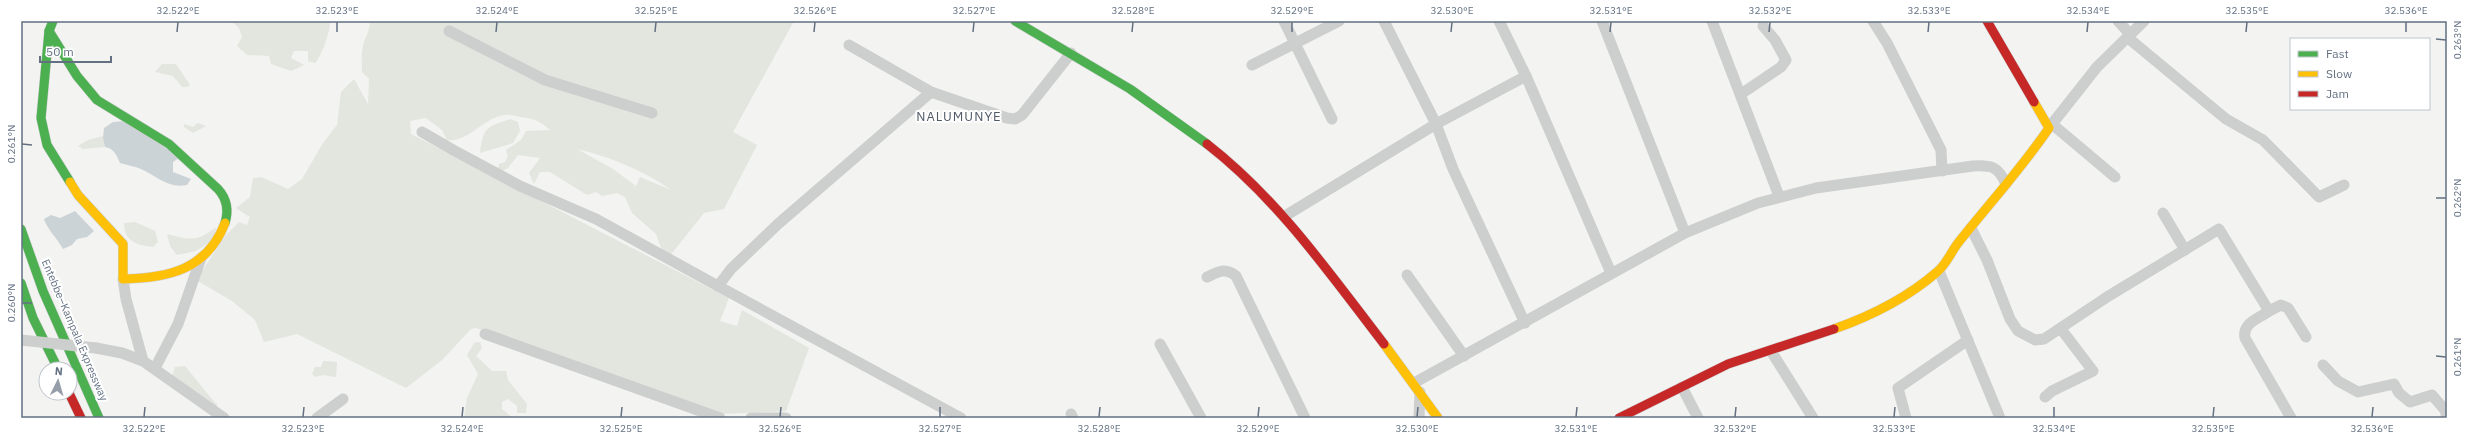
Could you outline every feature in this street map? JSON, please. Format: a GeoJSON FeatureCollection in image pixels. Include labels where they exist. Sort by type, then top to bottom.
{"type":"FeatureCollection","features":[{"type":"Feature","properties":{"kind":"main road"},"geometry":{"type":"LineString","coordinates":[[49,31],[62,49],[75,72],[96,99],[115,113],[168,142],[187,157],[222,194],[227,202],[226,217],[219,236],[201,258],[167,277],[123,279],[123,244],[78,195],[46,145],[41,118],[49,31],[53,21]]}},
{"type":"Feature","properties":{"kind":"main road"},"geometry":{"type":"LineString","coordinates":[[1015,21],[1126,85],[1198,137],[1238,170],[1285,216],[1417,387],[1438,418]]}},
{"type":"Feature","properties":{"kind":"main road"},"geometry":{"type":"LineString","coordinates":[[1619,418],[1728,364],[1842,328],[1883,309],[1920,286],[1939,270],[2006,184],[2026,162],[2049,128],[1987,21]]}},
{"type":"Feature","properties":{"kind":"main road","name":"Entebbe–Kampala Expressway"},"geometry":{"type":"LineString","coordinates":[[21,229],[43,291],[99,418]]}},
{"type":"Feature","properties":{"kind":"main road"},"geometry":{"type":"LineString","coordinates":[[21,283],[33,318],[54,361]]}},
{"type":"Feature","properties":{"kind":"main road"},"geometry":{"type":"LineString","coordinates":[[73,401],[81,418]]}},
{"type":"Feature","properties":{"kind":"street"},"geometry":{"type":"LineString","coordinates":[[1284,21],[1332,119]]}},
{"type":"Feature","properties":{"kind":"street"},"geometry":{"type":"LineString","coordinates":[[1252,66],[1339,21]]}},
{"type":"Feature","properties":{"kind":"street"},"geometry":{"type":"LineString","coordinates":[[1384,21],[1436,124],[1453,169],[1525,323]]}},
{"type":"Feature","properties":{"kind":"street"},"geometry":{"type":"LineString","coordinates":[[1499,21],[1526,76],[1611,273]]}},
{"type":"Feature","properties":{"kind":"street"},"geometry":{"type":"LineString","coordinates":[[1602,21],[1685,233]]}},
{"type":"Feature","properties":{"kind":"street"},"geometry":{"type":"LineString","coordinates":[[1712,21],[1741,94],[1778,196]]}},
{"type":"Feature","properties":{"kind":"street"},"geometry":{"type":"LineString","coordinates":[[1873,21],[1887,43],[1941,150],[1942,171]]}},
{"type":"Feature","properties":{"kind":"street"},"geometry":{"type":"LineString","coordinates":[[2118,21],[2128,35],[2226,119],[2263,140],[2319,197],[2344,185]]}},
{"type":"Feature","properties":{"kind":"street"},"geometry":{"type":"LineString","coordinates":[[2115,177],[2052,124],[2098,67],[2128,35],[2144,21]]}},
{"type":"Feature","properties":{"kind":"street"},"geometry":{"type":"LineString","coordinates":[[1741,94],[1781,68],[1786,60],[1775,40],[1763,26]]}},
{"type":"Feature","properties":{"kind":"street"},"geometry":{"type":"LineString","coordinates":[[448,31],[545,80],[652,113]]}},
{"type":"Feature","properties":{"kind":"street"},"geometry":{"type":"LineString","coordinates":[[849,45],[931,92],[1006,118],[1015,119],[1022,115],[1071,53]]}},
{"type":"Feature","properties":{"kind":"street"},"geometry":{"type":"LineString","coordinates":[[1285,216],[1436,124],[1526,76]]}},
{"type":"Feature","properties":{"kind":"street"},"geometry":{"type":"LineString","coordinates":[[718,286],[731,269],[778,224],[931,92]]}},
{"type":"Feature","properties":{"kind":"street"},"geometry":{"type":"LineString","coordinates":[[422,132],[520,186],[596,219],[961,418]]}},
{"type":"Feature","properties":{"kind":"street"},"geometry":{"type":"LineString","coordinates":[[1419,418],[1417,387],[1464,356],[1685,233],[1778,196],[1876,178],[1990,165],[1996,170],[2006,184]]}},
{"type":"Feature","properties":{"kind":"street"},"geometry":{"type":"LineString","coordinates":[[2163,213],[2185,250]]}},
{"type":"Feature","properties":{"kind":"street"},"geometry":{"type":"LineString","coordinates":[[1971,228],[1987,260],[2003,304],[2018,331],[2034,340],[2044,339],[2107,297],[2219,229],[2250,276],[2269,311]]}},
{"type":"Feature","properties":{"kind":"street"},"geometry":{"type":"LineString","coordinates":[[156,368],[178,324],[201,258]]}},
{"type":"Feature","properties":{"kind":"street"},"geometry":{"type":"LineString","coordinates":[[1207,277],[1221,270],[1231,272],[1236,276],[1305,418]]}},
{"type":"Feature","properties":{"kind":"street"},"geometry":{"type":"LineString","coordinates":[[1939,270],[2000,418]]}},
{"type":"Feature","properties":{"kind":"street"},"geometry":{"type":"LineString","coordinates":[[1407,275],[1464,356]]}},
{"type":"Feature","properties":{"kind":"street"},"geometry":{"type":"LineString","coordinates":[[123,279],[126,299],[143,361]]}},
{"type":"Feature","properties":{"kind":"street"},"geometry":{"type":"LineString","coordinates":[[2291,418],[2245,338],[2244,331],[2246,326],[2281,305],[2288,308],[2306,337]]}},
{"type":"Feature","properties":{"kind":"street"},"geometry":{"type":"LineString","coordinates":[[2045,397],[2052,391],[2093,371],[2061,328]]}},
{"type":"Feature","properties":{"kind":"street"},"geometry":{"type":"LineString","coordinates":[[485,334],[720,418]]}},
{"type":"Feature","properties":{"kind":"street"},"geometry":{"type":"LineString","coordinates":[[21,340],[96,348],[122,353],[143,361],[156,368],[224,418]]}},
{"type":"Feature","properties":{"kind":"street"},"geometry":{"type":"LineString","coordinates":[[1906,418],[1898,388],[1968,340]]}},
{"type":"Feature","properties":{"kind":"street"},"geometry":{"type":"LineString","coordinates":[[1160,344],[1201,418]]}},
{"type":"Feature","properties":{"kind":"street"},"geometry":{"type":"LineString","coordinates":[[1771,350],[1813,418]]}},
{"type":"Feature","properties":{"kind":"street"},"geometry":{"type":"LineString","coordinates":[[2323,365],[2338,381],[2358,392],[2394,384],[2399,393],[2410,402],[2432,395],[2445,410],[2447,418]]}},
{"type":"Feature","properties":{"kind":"street"},"geometry":{"type":"LineString","coordinates":[[1682,387],[1698,418]]}},
{"type":"Feature","properties":{"kind":"street"},"geometry":{"type":"LineString","coordinates":[[318,418],[343,399]]}},
{"type":"Feature","properties":{"kind":"street"},"geometry":{"type":"LineString","coordinates":[[751,418],[786,418]]}},
{"type":"Feature","properties":{"kind":"shaded area"},"geometry":{"type":"Polygon","coordinates":[[[231,21],[330,21],[330,25],[325,43],[315,63],[308,61],[308,51],[294,51],[291,58],[304,65],[291,71],[271,64],[269,56],[247,55],[237,46],[242,37],[239,28],[231,21]]]}},
{"type":"Feature","properties":{"kind":"shaded area"},"geometry":{"type":"Polygon","coordinates":[[[370,21],[794,21],[733,132],[757,145],[724,209],[704,213],[669,257],[663,253],[656,234],[632,213],[625,197],[617,193],[602,196],[596,192],[587,195],[550,172],[540,172],[534,184],[529,173],[540,158],[518,155],[508,168],[502,171],[498,169],[499,164],[505,162],[508,156],[506,150],[521,140],[526,131],[550,130],[540,122],[529,118],[505,115],[490,120],[462,138],[447,140],[442,130],[426,118],[410,121],[411,134],[729,298],[720,321],[737,326],[742,310],[809,348],[786,411],[723,414],[476,328],[471,329],[442,360],[406,388],[297,334],[264,342],[255,320],[232,301],[196,280],[226,235],[239,222],[247,225],[250,217],[236,208],[250,197],[253,178],[261,177],[288,189],[302,179],[323,143],[337,125],[341,92],[354,79],[368,104],[369,79],[362,72],[362,56],[363,46],[370,21]],[[577,149],[613,169],[636,186],[640,177],[671,190],[661,183],[626,165],[577,149]]]}},
{"type":"Feature","properties":{"kind":"shaded area"},"geometry":{"type":"Polygon","coordinates":[[[162,64],[176,64],[190,85],[187,87],[182,87],[173,76],[155,72],[162,64]]]}},
{"type":"Feature","properties":{"kind":"shaded area"},"geometry":{"type":"Polygon","coordinates":[[[511,119],[518,122],[520,131],[513,143],[480,153],[483,138],[488,129],[491,126],[511,119]]]}},
{"type":"Feature","properties":{"kind":"shaded area"},"geometry":{"type":"Polygon","coordinates":[[[125,121],[182,156],[173,162],[173,172],[191,179],[187,185],[180,186],[168,184],[141,169],[120,163],[113,151],[105,147],[103,138],[104,128],[113,122],[125,121]]]}},
{"type":"Feature","properties":{"kind":"shaded area"},"geometry":{"type":"Polygon","coordinates":[[[198,123],[206,126],[193,133],[184,127],[184,124],[193,127],[198,123]]]}},
{"type":"Feature","properties":{"kind":"shaded area"},"geometry":{"type":"Polygon","coordinates":[[[103,136],[105,147],[83,149],[78,146],[88,140],[103,136]]]}},
{"type":"Feature","properties":{"kind":"shaded area"},"geometry":{"type":"Polygon","coordinates":[[[75,211],[94,231],[87,237],[77,239],[72,245],[63,249],[47,226],[44,219],[51,215],[60,218],[75,211]]]}},
{"type":"Feature","properties":{"kind":"shaded area"},"geometry":{"type":"Polygon","coordinates":[[[135,222],[155,231],[158,242],[153,247],[136,243],[126,234],[124,223],[135,222]]]}},
{"type":"Feature","properties":{"kind":"shaded area"},"geometry":{"type":"Polygon","coordinates":[[[216,227],[214,239],[196,251],[177,255],[170,246],[167,234],[181,238],[193,238],[204,235],[216,227]]]}},
{"type":"Feature","properties":{"kind":"shaded area"},"geometry":{"type":"Polygon","coordinates":[[[480,342],[482,348],[476,356],[492,371],[506,371],[508,380],[527,404],[526,413],[517,413],[517,406],[508,399],[502,402],[502,409],[513,418],[464,418],[467,398],[478,374],[467,355],[474,343],[480,342]]]}},
{"type":"Feature","properties":{"kind":"shaded area"},"geometry":{"type":"Polygon","coordinates":[[[323,361],[337,362],[336,377],[323,375],[315,377],[312,374],[315,367],[321,367],[323,361]]]}},
{"type":"Feature","properties":{"kind":"shaded area"},"geometry":{"type":"Polygon","coordinates":[[[185,366],[217,404],[216,410],[172,376],[175,367],[185,366]]]}},
{"type":"Feature","properties":{"kind":"traffic: fast"},"geometry":{"type":"LineString","coordinates":[[53,21],[49,31],[41,118],[47,145],[70,182]]}},
{"type":"Feature","properties":{"kind":"traffic: fast"},"geometry":{"type":"LineString","coordinates":[[1015,21],[1130,89],[1207,144]]}},
{"type":"Feature","properties":{"kind":"traffic: fast"},"geometry":{"type":"LineString","coordinates":[[49,31],[77,76],[97,100],[169,144],[218,189],[225,201],[227,209],[225,223]]}},
{"type":"Feature","properties":{"kind":"traffic: fast"},"geometry":{"type":"LineString","coordinates":[[21,229],[43,291],[99,418]]}},
{"type":"Feature","properties":{"kind":"traffic: fast"},"geometry":{"type":"LineString","coordinates":[[21,283],[33,318],[54,361]]}},
{"type":"Feature","properties":{"kind":"traffic: slow"},"geometry":{"type":"LineString","coordinates":[[1834,329],[1875,312],[1901,298],[1940,269],[1958,243],[2016,172],[2049,128],[2034,102]]}},
{"type":"Feature","properties":{"kind":"traffic: slow"},"geometry":{"type":"LineString","coordinates":[[70,182],[78,195],[123,244],[123,279],[170,273],[197,261],[208,251],[217,239],[225,223]]}},
{"type":"Feature","properties":{"kind":"traffic: slow"},"geometry":{"type":"LineString","coordinates":[[1384,344],[1438,418]]}},
{"type":"Feature","properties":{"kind":"traffic: jam"},"geometry":{"type":"LineString","coordinates":[[1987,21],[2034,102]]}},
{"type":"Feature","properties":{"kind":"traffic: jam"},"geometry":{"type":"LineString","coordinates":[[1207,144],[1233,166],[1280,213],[1323,264],[1384,344]]}},
{"type":"Feature","properties":{"kind":"traffic: jam"},"geometry":{"type":"LineString","coordinates":[[1619,418],[1728,364],[1834,329]]}},
{"type":"Feature","properties":{"kind":"traffic: jam"},"geometry":{"type":"LineString","coordinates":[[73,401],[81,418]]}},
{"type":"Feature","properties":{"kind":"district","name":"NALUMUNYE"},"geometry":{"type":"Point","coordinates":[959,116]}}]}
